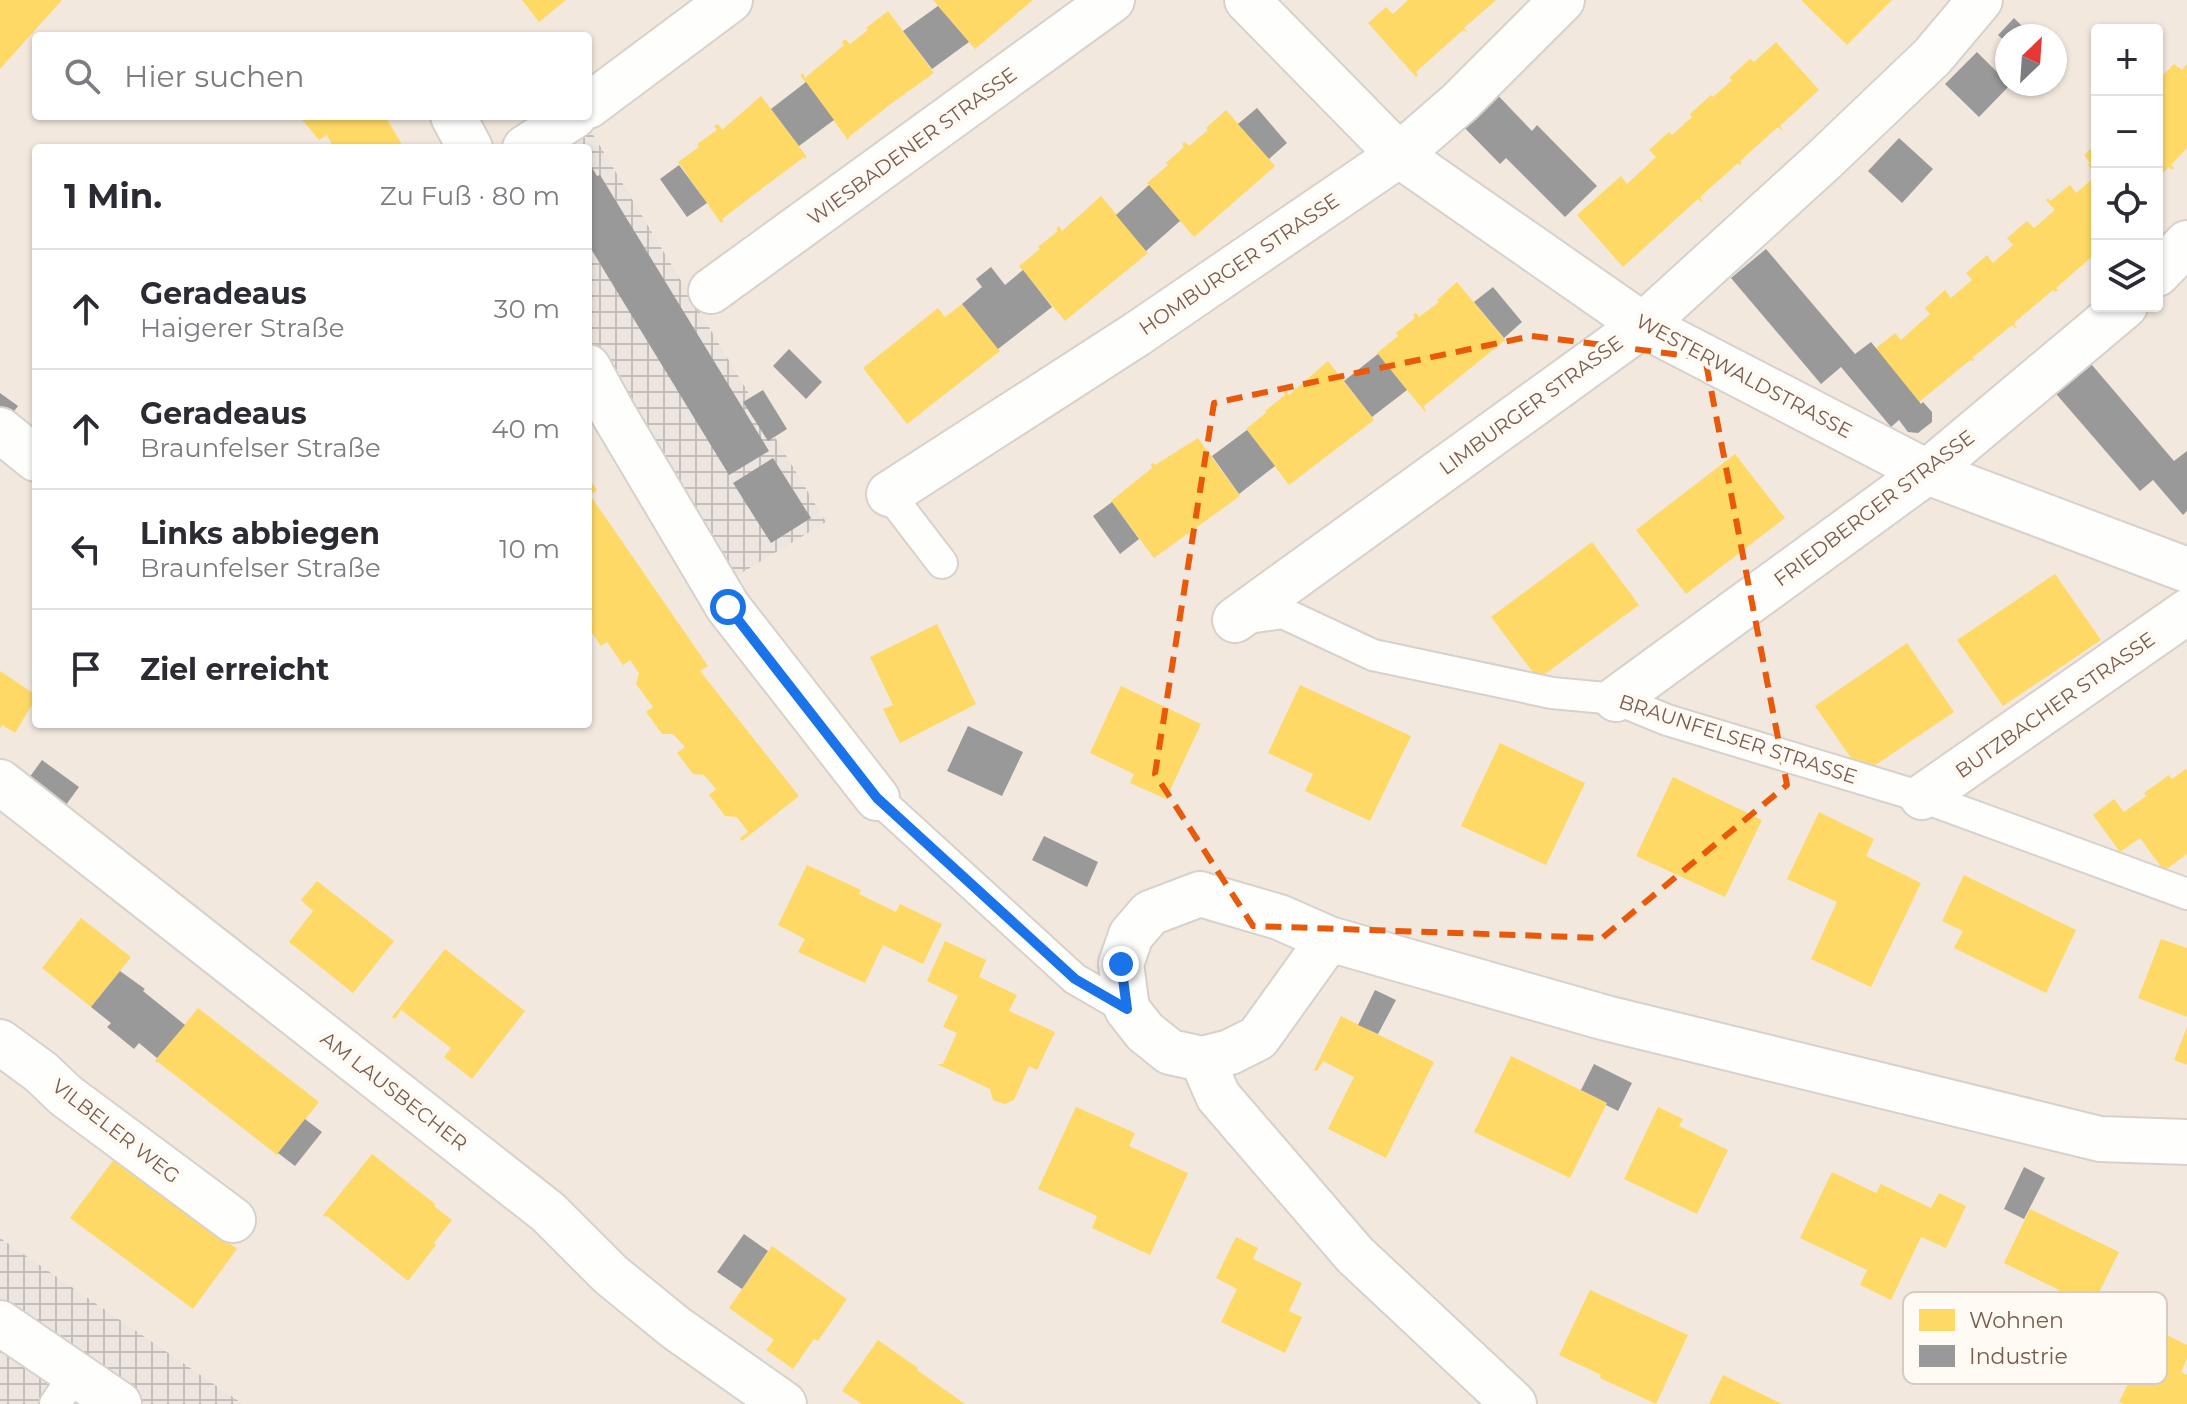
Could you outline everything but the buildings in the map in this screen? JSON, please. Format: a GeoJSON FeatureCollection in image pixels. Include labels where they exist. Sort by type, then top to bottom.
{"type":"FeatureCollection","features":[{"type":"Feature","properties":{"kind":"street"},"geometry":{"type":"LineString","coordinates":[[592,103],[730,0]]}},
{"type":"Feature","properties":{"kind":"street","name":"WIESBADENER STRASSE"},"geometry":{"type":"LineString","coordinates":[[711,291],[1112,0]]}},
{"type":"Feature","properties":{"kind":"street","name":"WESTERWALDSTRASSE"},"geometry":{"type":"LineString","coordinates":[[1247,0],[1399,155],[1643,325],[1927,472],[2187,570]]}},
{"type":"Feature","properties":{"kind":"street","name":"HOMBURGER STRASSE"},"geometry":{"type":"LineString","coordinates":[[889,494],[1137,334],[1399,155],[1460,102],[1562,0]]}},
{"type":"Feature","properties":{"kind":"street","name":"LIMBURGER STRASSE"},"geometry":{"type":"LineString","coordinates":[[1235,620],[1643,325],[1932,57],[1980,0]]}},
{"type":"Feature","properties":{"kind":"street"},"geometry":{"type":"LineString","coordinates":[[455,120],[468,144]]}},
{"type":"Feature","properties":{"kind":"street"},"geometry":{"type":"LineString","coordinates":[[531,144],[568,120]]}},
{"type":"Feature","properties":{"kind":"street"},"geometry":{"type":"LineString","coordinates":[[2163,268],[2187,243]]}},
{"type":"Feature","properties":{"kind":"street","name":"FRIEDBERGER STRASSE"},"geometry":{"type":"LineString","coordinates":[[1616,699],[1927,472],[2118,312]]}},
{"type":"Feature","properties":{"kind":"street"},"geometry":{"type":"LineString","coordinates":[[592,374],[728,607],[877,798]]}},
{"type":"Feature","properties":{"kind":"street"},"geometry":{"type":"LineString","coordinates":[[0,430],[32,456]]}},
{"type":"Feature","properties":{"kind":"street","name":"BUTZBACHER STRASSE"},"geometry":{"type":"LineString","coordinates":[[1922,797],[2187,612]]}},
{"type":"Feature","properties":{"kind":"street","name":"AM LAUSBECHER"},"geometry":{"type":"LineString","coordinates":[[0,782],[548,1212],[611,1275],[676,1328],[784,1404]]}},
{"type":"Feature","properties":{"kind":"street"},"geometry":{"type":"LineString","coordinates":[[1329,939],[1258,1038],[1230,1052],[1202,1059],[1170,1052],[1145,1032],[1127,1009],[1121,964],[1131,935],[1150,913],[1200,894],[1279,917],[1329,939],[1606,1018],[2100,1139],[2187,1142]]}},
{"type":"Feature","properties":{"kind":"street","name":"VILBELER WEG"},"geometry":{"type":"LineString","coordinates":[[0,1042],[41,1072],[65,1095],[233,1220]]}},
{"type":"Feature","properties":{"kind":"street"},"geometry":{"type":"LineString","coordinates":[[1202,1059],[1218,1096],[1355,1255],[1514,1404]]}},
{"type":"Feature","properties":{"kind":"street"},"geometry":{"type":"LineString","coordinates":[[0,1323],[65,1389],[119,1404]]}},
{"type":"Feature","properties":{"kind":"lane"},"geometry":{"type":"LineString","coordinates":[[889,494],[942,563]]}},
{"type":"Feature","properties":{"kind":"lane","name":"BRAUNFELSER STRASSE"},"geometry":{"type":"LineString","coordinates":[[1235,620],[1283,613],[1373,655],[1552,693],[1616,699],[1667,720],[1922,797],[2187,894]]}},
{"type":"Feature","properties":{"kind":"lane"},"geometry":{"type":"LineString","coordinates":[[877,798],[1075,979],[1127,1009]]}},
{"type":"Feature","properties":{"kind":"highlighted area"},"geometry":{"type":"Polygon","coordinates":[[[1532,336],[1705,358],[1787,785],[1602,938],[1253,926],[1155,774],[1214,403],[1532,336]]]}},
{"type":"Feature","properties":{"kind":"shaded area"},"geometry":{"type":"Polygon","coordinates":[[[0,0],[2187,0],[2187,1404],[243,1404],[0,1238],[0,0]]]}},
{"type":"Feature","properties":{"kind":"shaded area"},"geometry":{"type":"Polygon","coordinates":[[[591,131],[826,522],[728,581],[592,354],[592,144],[570,144],[591,131]]]}},
{"type":"Feature","properties":{"kind":"shaded area"},"geometry":{"type":"Polygon","coordinates":[[[0,1238],[243,1404],[0,1404],[0,1238]]]}},
{"type":"Feature","properties":{"kind":"route"},"geometry":{"type":"LineString","coordinates":[[728,607],[877,798],[1075,979],[1127,1009],[1121,964]]}}]}
